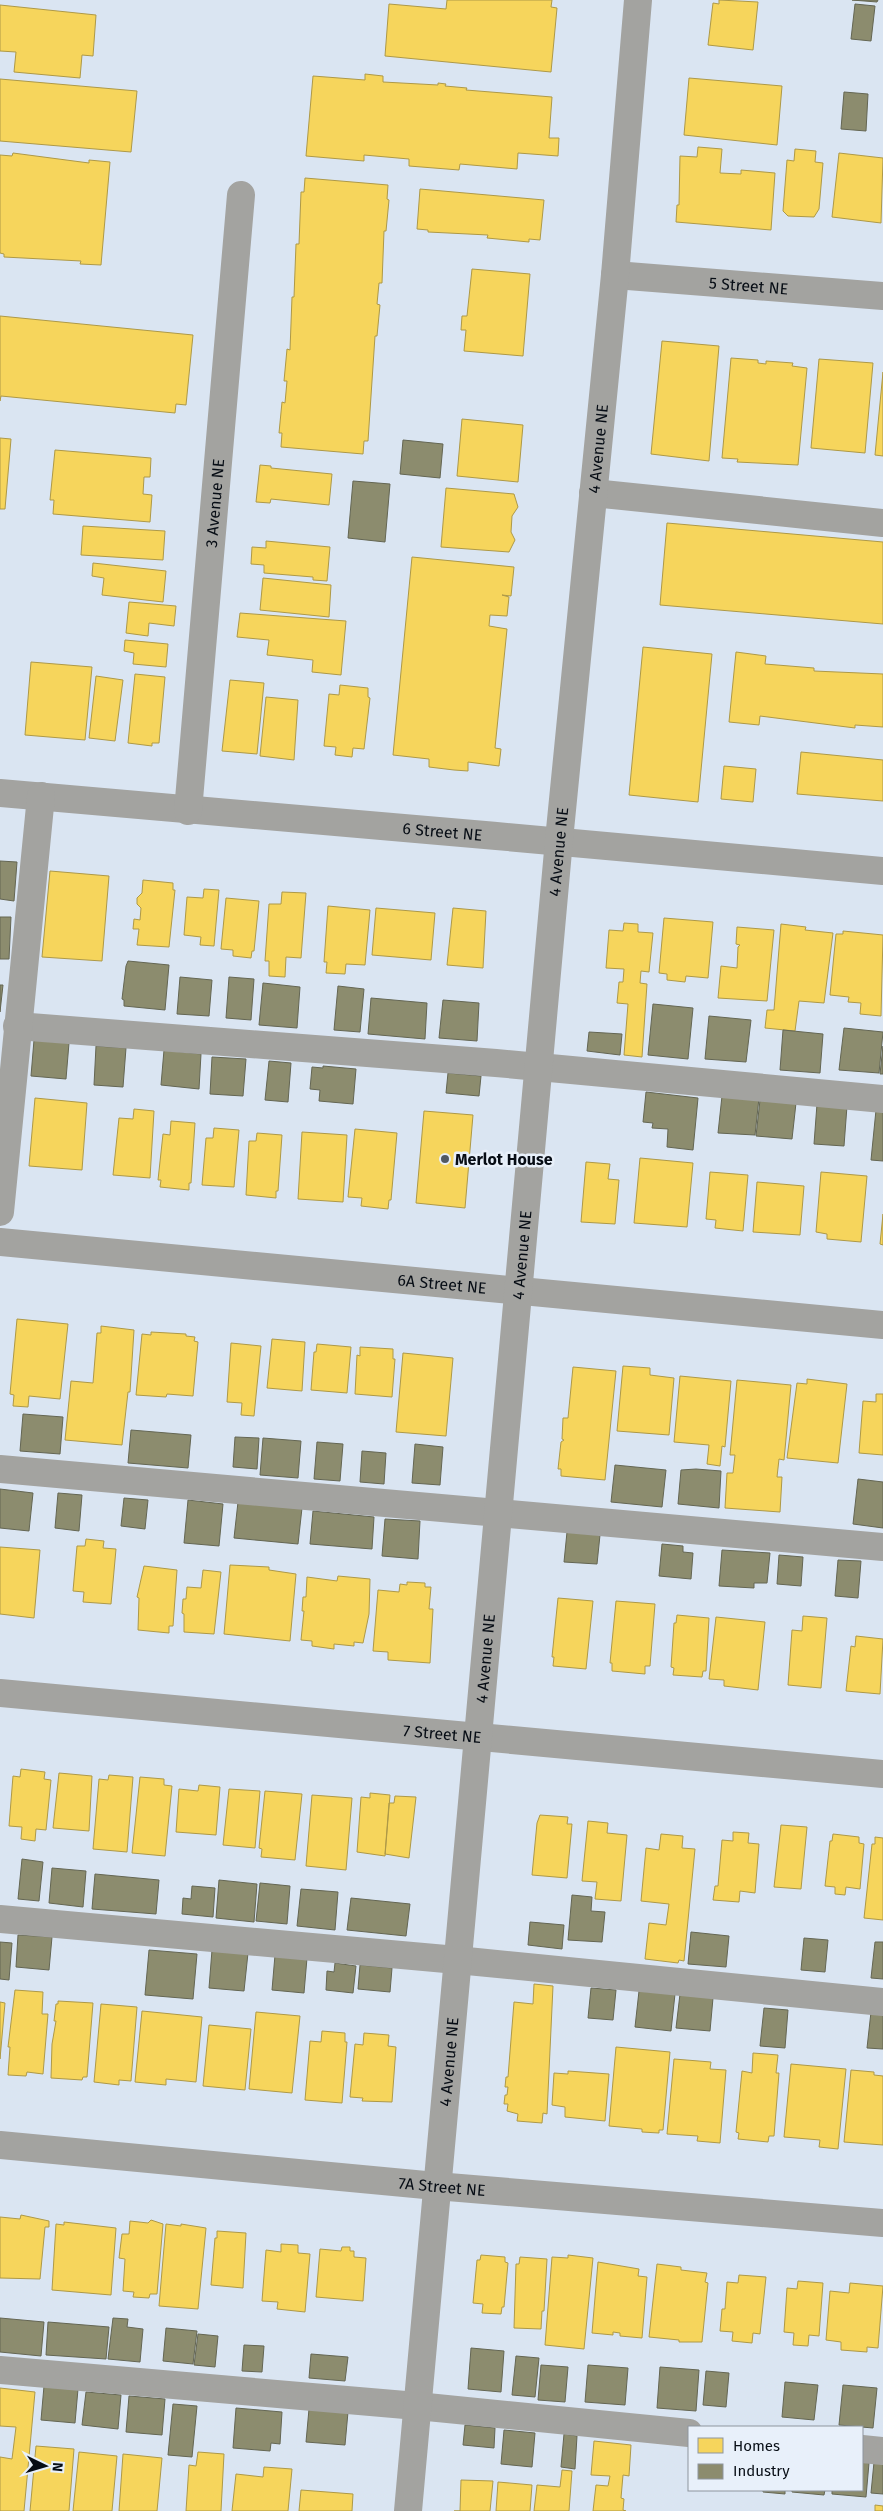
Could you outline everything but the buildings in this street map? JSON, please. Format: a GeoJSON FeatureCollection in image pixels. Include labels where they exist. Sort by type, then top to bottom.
{"type":"FeatureCollection","features":[{"type":"Feature","properties":{"kind":"street","name":"4 Avenue NE"},"geometry":{"type":"LineString","coordinates":[[408,2511],[497,1511],[519,1290],[559,840],[614,275],[638,0]]}},
{"type":"Feature","properties":{"kind":"street","name":"3 Avenue NE"},"geometry":{"type":"LineString","coordinates":[[188,811],[242,195]]}},
{"type":"Feature","properties":{"kind":"street","name":"5 Street NE"},"geometry":{"type":"LineString","coordinates":[[614,275],[883,296]]}},
{"type":"Feature","properties":{"kind":"street"},"geometry":{"type":"LineString","coordinates":[[593,494],[883,523]]}},
{"type":"Feature","properties":{"kind":"street","name":"6 Street NE"},"geometry":{"type":"LineString","coordinates":[[0,793],[188,811],[559,840],[883,871]]}},
{"type":"Feature","properties":{"kind":"street"},"geometry":{"type":"LineString","coordinates":[[0,1212],[41,796]]}},
{"type":"Feature","properties":{"kind":"street"},"geometry":{"type":"LineString","coordinates":[[17,1026],[538,1067],[883,1099]]}},
{"type":"Feature","properties":{"kind":"street","name":"6A Street NE"},"geometry":{"type":"LineString","coordinates":[[0,1242],[883,1325]]}},
{"type":"Feature","properties":{"kind":"street"},"geometry":{"type":"LineString","coordinates":[[0,1469],[883,1546]]}},
{"type":"Feature","properties":{"kind":"street","name":"7 Street NE"},"geometry":{"type":"LineString","coordinates":[[0,1693],[883,1774]]}},
{"type":"Feature","properties":{"kind":"street"},"geometry":{"type":"LineString","coordinates":[[0,1919],[458,1960],[883,2002]]}},
{"type":"Feature","properties":{"kind":"street","name":"7A Street NE"},"geometry":{"type":"LineString","coordinates":[[0,2145],[436,2186],[883,2223]]}},
{"type":"Feature","properties":{"kind":"street"},"geometry":{"type":"LineString","coordinates":[[0,2370],[417,2406],[688,2432]]}},
{"type":"Feature","properties":{"kind":"street"},"geometry":{"type":"LineString","coordinates":[[863,2449],[883,2451]]}},
{"type":"Feature","properties":{"kind":"place","name":"Merlot House"},"geometry":{"type":"Point","coordinates":[445,1159]}}]}
